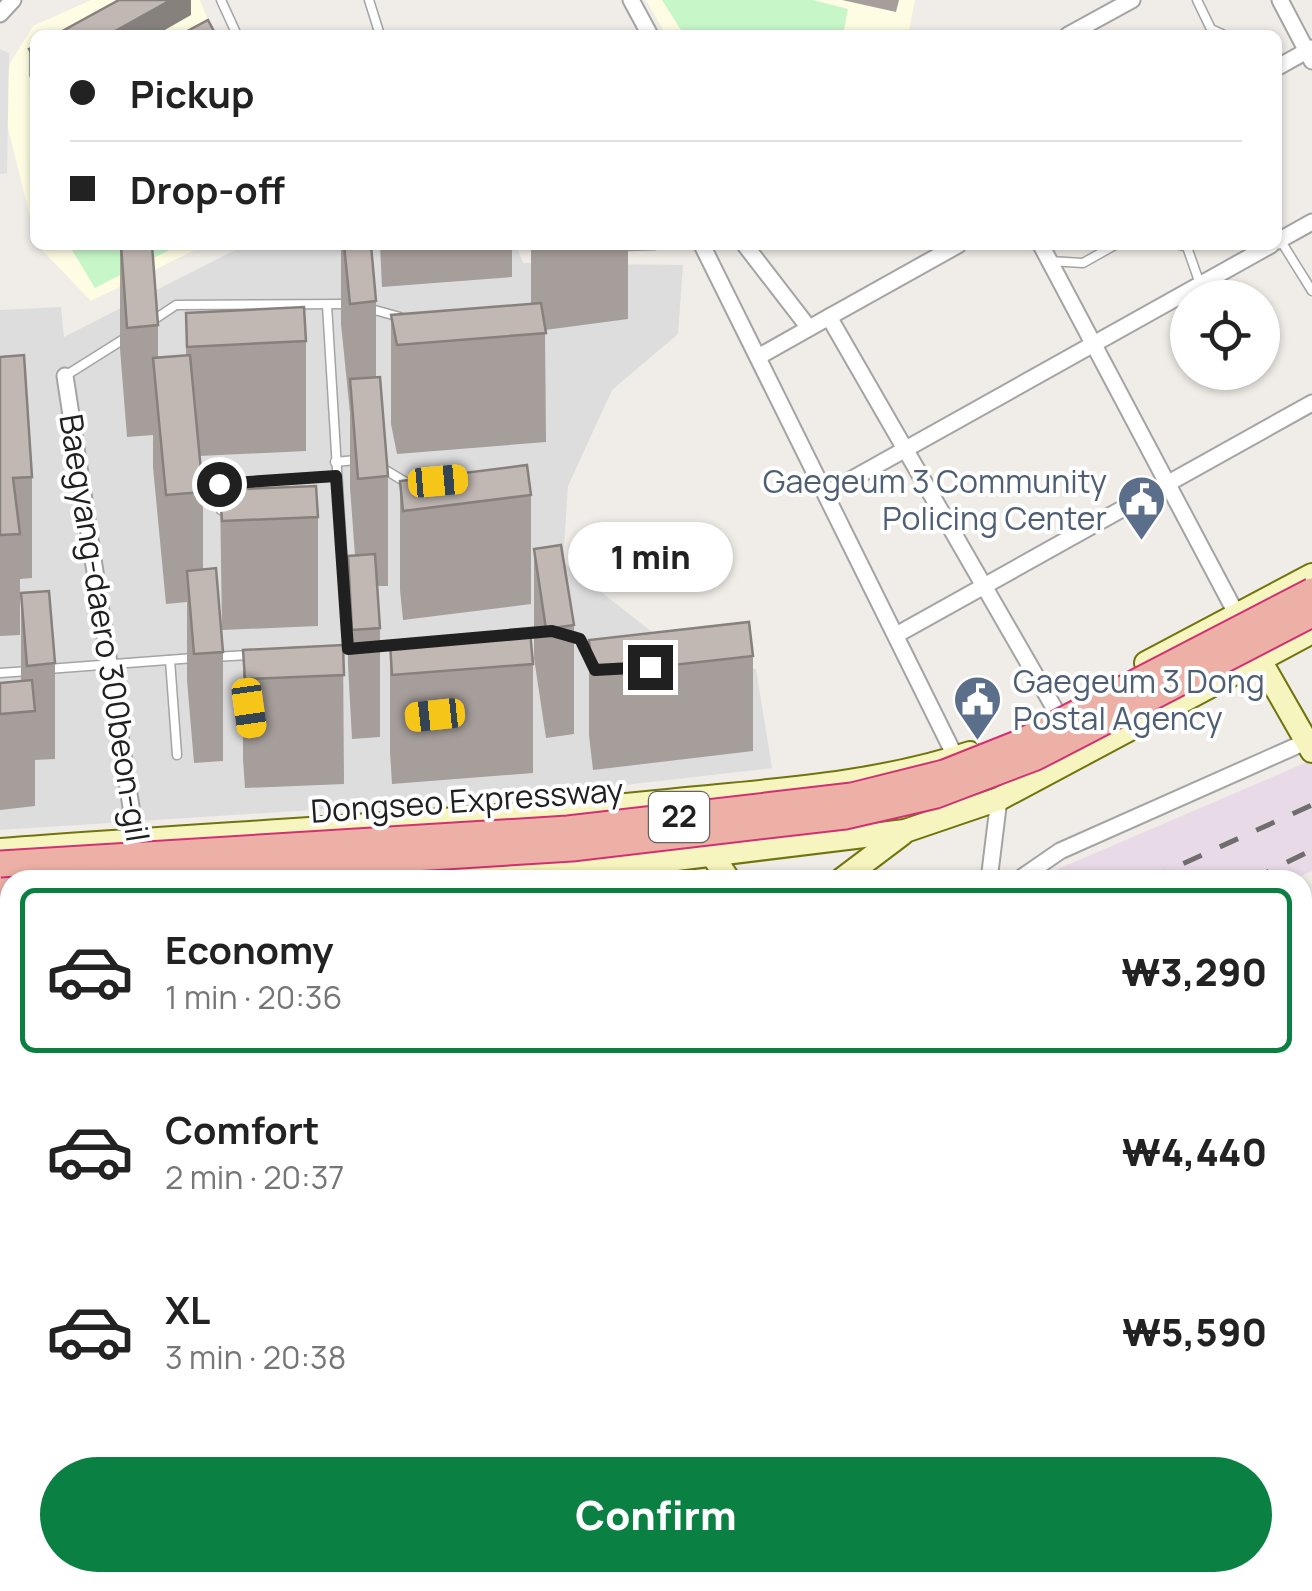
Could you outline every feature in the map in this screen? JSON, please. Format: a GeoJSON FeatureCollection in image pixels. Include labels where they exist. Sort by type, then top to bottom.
{"type":"FeatureCollection","features":[{"type":"Feature","properties":{"kind":"highway","name":"Dongseo Expressway"},"geometry":{"type":"LineString","coordinates":[[0,864],[568,829],[852,796],[944,773],[1018,744],[1312,592]]}},
{"type":"Feature","properties":{"kind":"highway","name":"Dongseo Expressway"},"geometry":{"type":"LineString","coordinates":[[221,870],[572,848],[845,816],[936,795],[1036,758],[1312,614]]}},
{"type":"Feature","properties":{"kind":"main road"},"geometry":{"type":"LineString","coordinates":[[0,850],[560,811],[837,781],[956,758],[990,746],[1312,575]]}},
{"type":"Feature","properties":{"kind":"main road"},"geometry":{"type":"LineString","coordinates":[[544,870],[712,855],[905,831],[999,799],[1312,632]]}},
{"type":"Feature","properties":{"kind":"main road"},"geometry":{"type":"LineString","coordinates":[[1261,662],[1311,745]]}},
{"type":"Feature","properties":{"kind":"main road"},"geometry":{"type":"LineString","coordinates":[[853,870],[905,831],[990,746]]}},
{"type":"Feature","properties":{"kind":"main road"},"geometry":{"type":"LineString","coordinates":[[837,781],[859,838],[849,870]]}},
{"type":"Feature","properties":{"kind":"main road"},"geometry":{"type":"LineString","coordinates":[[712,855],[723,870]]}},
{"type":"Feature","properties":{"kind":"street"},"geometry":{"type":"LineString","coordinates":[[0,14],[13,0]]}},
{"type":"Feature","properties":{"kind":"street"},"geometry":{"type":"LineString","coordinates":[[631,0],[647,30]]}},
{"type":"Feature","properties":{"kind":"street"},"geometry":{"type":"LineString","coordinates":[[1079,30],[1132,0]]}},
{"type":"Feature","properties":{"kind":"street"},"geometry":{"type":"LineString","coordinates":[[1280,0],[1310,53],[1282,65]]}},
{"type":"Feature","properties":{"kind":"street"},"geometry":{"type":"LineString","coordinates":[[1282,237],[1312,222]]}},
{"type":"Feature","properties":{"kind":"street"},"geometry":{"type":"LineString","coordinates":[[704,250],[898,634],[956,758]]}},
{"type":"Feature","properties":{"kind":"street"},"geometry":{"type":"LineString","coordinates":[[750,250],[809,328]]}},
{"type":"Feature","properties":{"kind":"street"},"geometry":{"type":"LineString","coordinates":[[758,357],[949,250]]}},
{"type":"Feature","properties":{"kind":"street"},"geometry":{"type":"LineString","coordinates":[[1044,250],[1237,615]]}},
{"type":"Feature","properties":{"kind":"street"},"geometry":{"type":"LineString","coordinates":[[1207,280],[1259,250]]}},
{"type":"Feature","properties":{"kind":"street"},"geometry":{"type":"LineString","coordinates":[[827,492],[1170,301]]}},
{"type":"Feature","properties":{"kind":"street"},"geometry":{"type":"LineString","coordinates":[[829,318],[1056,711]]}},
{"type":"Feature","properties":{"kind":"street","name":"Baegyang-daero 300beon-gil"},"geometry":{"type":"LineString","coordinates":[[66,376],[140,870]]}},
{"type":"Feature","properties":{"kind":"street"},"geometry":{"type":"LineString","coordinates":[[898,634],[1312,402]]}},
{"type":"Feature","properties":{"kind":"street"},"geometry":{"type":"LineString","coordinates":[[1032,870],[1060,851],[1311,745]]}},
{"type":"Feature","properties":{"kind":"street"},"geometry":{"type":"LineString","coordinates":[[990,870],[999,799]]}},
{"type":"Feature","properties":{"kind":"lane"},"geometry":{"type":"LineString","coordinates":[[221,0],[234,30]]}},
{"type":"Feature","properties":{"kind":"lane"},"geometry":{"type":"LineString","coordinates":[[369,0],[378,30]]}},
{"type":"Feature","properties":{"kind":"lane"},"geometry":{"type":"LineString","coordinates":[[1197,0],[1213,30]]}},
{"type":"Feature","properties":{"kind":"lane"},"geometry":{"type":"LineString","coordinates":[[1282,248],[1312,290]]}},
{"type":"Feature","properties":{"kind":"lane"},"geometry":{"type":"LineString","coordinates":[[1050,261],[1083,263],[1106,250]]}},
{"type":"Feature","properties":{"kind":"lane"},"geometry":{"type":"LineString","coordinates":[[1187,250],[1198,280]]}},
{"type":"Feature","properties":{"kind":"lane"},"geometry":{"type":"LineString","coordinates":[[66,376],[176,305],[359,304],[390,318],[410,316]]}},
{"type":"Feature","properties":{"kind":"lane"},"geometry":{"type":"LineString","coordinates":[[283,305],[284,320]]}},
{"type":"Feature","properties":{"kind":"lane"},"geometry":{"type":"LineString","coordinates":[[327,305],[348,649]]}},
{"type":"Feature","properties":{"kind":"lane"},"geometry":{"type":"LineString","coordinates":[[335,462],[366,458],[409,484],[426,482]]}},
{"type":"Feature","properties":{"kind":"lane"},"geometry":{"type":"LineString","coordinates":[[222,522],[219,484],[336,476]]}},
{"type":"Feature","properties":{"kind":"lane"},"geometry":{"type":"LineString","coordinates":[[296,479],[296,498]]}},
{"type":"Feature","properties":{"kind":"lane"},"geometry":{"type":"LineString","coordinates":[[409,484],[410,502]]}},
{"type":"Feature","properties":{"kind":"lane"},"geometry":{"type":"LineString","coordinates":[[552,631],[580,639],[595,670]]}},
{"type":"Feature","properties":{"kind":"lane"},"geometry":{"type":"LineString","coordinates":[[336,650],[364,648]]}},
{"type":"Feature","properties":{"kind":"lane"},"geometry":{"type":"LineString","coordinates":[[0,673],[266,654]]}},
{"type":"Feature","properties":{"kind":"lane"},"geometry":{"type":"LineString","coordinates":[[170,660],[177,755]]}},
{"type":"Feature","properties":{"kind":"shaded area"},"geometry":{"type":"Polygon","coordinates":[[[91,0],[200,0],[212,30],[31,30],[91,0]]]}},
{"type":"Feature","properties":{"kind":"shaded area"},"geometry":{"type":"Polygon","coordinates":[[[646,0],[915,0],[909,30],[663,30],[646,0]]]}},
{"type":"Feature","properties":{"kind":"shaded area"},"geometry":{"type":"Polygon","coordinates":[[[30,31],[30,217],[3,108],[10,63],[30,31]]]}},
{"type":"Feature","properties":{"kind":"shaded area"},"geometry":{"type":"Polygon","coordinates":[[[0,49],[9,53],[7,173],[0,174],[0,49]]]}},
{"type":"Feature","properties":{"kind":"shaded area"},"geometry":{"type":"Polygon","coordinates":[[[42,250],[195,250],[91,301],[42,250]]]}},
{"type":"Feature","properties":{"kind":"shaded area"},"geometry":{"type":"Polygon","coordinates":[[[235,250],[518,250],[523,263],[683,265],[678,334],[612,390],[568,486],[563,562],[685,658],[756,669],[772,768],[529,796],[0,830],[0,310],[61,307],[64,337],[235,250]]]}},
{"type":"Feature","properties":{"kind":"shaded area"},"geometry":{"type":"Polygon","coordinates":[[[1312,760],[1312,870],[1056,870],[1312,760]]]}},
{"type":"Feature","properties":{"kind":"green space"},"geometry":{"type":"Polygon","coordinates":[[[662,0],[813,0],[848,9],[844,30],[681,30],[662,0]]]}},
{"type":"Feature","properties":{"kind":"green space"},"geometry":{"type":"Polygon","coordinates":[[[72,250],[169,250],[95,288],[72,250]]]}},
{"type":"Feature","properties":{"kind":"building"},"geometry":{"type":"Polygon","coordinates":[[[119,0],[171,0],[117,30],[64,30],[119,0]]]}},
{"type":"Feature","properties":{"kind":"building"},"geometry":{"type":"Polygon","coordinates":[[[208,20],[213,30],[189,30],[208,20]]]}},
{"type":"Feature","properties":{"kind":"building"},"geometry":{"type":"Polygon","coordinates":[[[121,250],[152,250],[158,325],[127,328],[121,250]]]}},
{"type":"Feature","properties":{"kind":"building"},"geometry":{"type":"Polygon","coordinates":[[[345,250],[371,250],[376,301],[350,304],[345,250]]]}},
{"type":"Feature","properties":{"kind":"building"},"geometry":{"type":"Polygon","coordinates":[[[541,303],[546,333],[397,345],[391,315],[541,303]]]}},
{"type":"Feature","properties":{"kind":"building"},"geometry":{"type":"Polygon","coordinates":[[[304,307],[306,341],[187,347],[186,313],[304,307]]]}},
{"type":"Feature","properties":{"kind":"building"},"geometry":{"type":"Polygon","coordinates":[[[24,355],[32,477],[13,478],[20,534],[0,535],[0,357],[24,355]]]}},
{"type":"Feature","properties":{"kind":"building"},"geometry":{"type":"Polygon","coordinates":[[[190,355],[203,492],[166,495],[153,358],[190,355]]]}},
{"type":"Feature","properties":{"kind":"building"},"geometry":{"type":"Polygon","coordinates":[[[380,377],[388,476],[358,479],[350,379],[380,377]]]}},
{"type":"Feature","properties":{"kind":"building"},"geometry":{"type":"Polygon","coordinates":[[[527,465],[531,495],[403,511],[400,481],[527,465]]]}},
{"type":"Feature","properties":{"kind":"building"},"geometry":{"type":"Polygon","coordinates":[[[316,486],[318,517],[222,521],[220,490],[316,486]]]}},
{"type":"Feature","properties":{"kind":"building"},"geometry":{"type":"Polygon","coordinates":[[[561,545],[574,625],[546,629],[534,549],[561,545]]]}},
{"type":"Feature","properties":{"kind":"building"},"geometry":{"type":"Polygon","coordinates":[[[375,554],[380,628],[352,630],[348,556],[375,554]]]}},
{"type":"Feature","properties":{"kind":"building"},"geometry":{"type":"Polygon","coordinates":[[[216,568],[223,652],[194,654],[187,571],[216,568]]]}},
{"type":"Feature","properties":{"kind":"building"},"geometry":{"type":"Polygon","coordinates":[[[49,591],[55,663],[27,666],[21,593],[49,591]]]}},
{"type":"Feature","properties":{"kind":"building"},"geometry":{"type":"Polygon","coordinates":[[[749,622],[753,656],[593,674],[589,640],[749,622]]]}},
{"type":"Feature","properties":{"kind":"building"},"geometry":{"type":"Polygon","coordinates":[[[530,631],[533,664],[392,675],[390,643],[530,631]]]}},
{"type":"Feature","properties":{"kind":"building"},"geometry":{"type":"Polygon","coordinates":[[[343,645],[344,675],[245,679],[243,650],[343,645]]]}},
{"type":"Feature","properties":{"kind":"building"},"geometry":{"type":"Polygon","coordinates":[[[32,680],[35,711],[0,714],[0,683],[32,680]]]}},
{"type":"Feature","properties":{"kind":"railway"},"geometry":{"type":"LineString","coordinates":[[1169,870],[1312,805]]}},
{"type":"Feature","properties":{"kind":"railway"},"geometry":{"type":"LineString","coordinates":[[1271,870],[1312,850]]}},
{"type":"Feature","properties":{"kind":"place","name":"Gaegeum 3 Community Policing Center"},"geometry":{"type":"Point","coordinates":[1142,542]}},
{"type":"Feature","properties":{"kind":"place","name":"Gaegeum 3 Dong Postal Agency"},"geometry":{"type":"Point","coordinates":[978,742]}},
{"type":"Feature","properties":{"kind":"route"},"geometry":{"type":"LineString","coordinates":[[219,484],[336,476],[348,649],[552,631],[580,639],[595,670],[650,667]]}}]}
